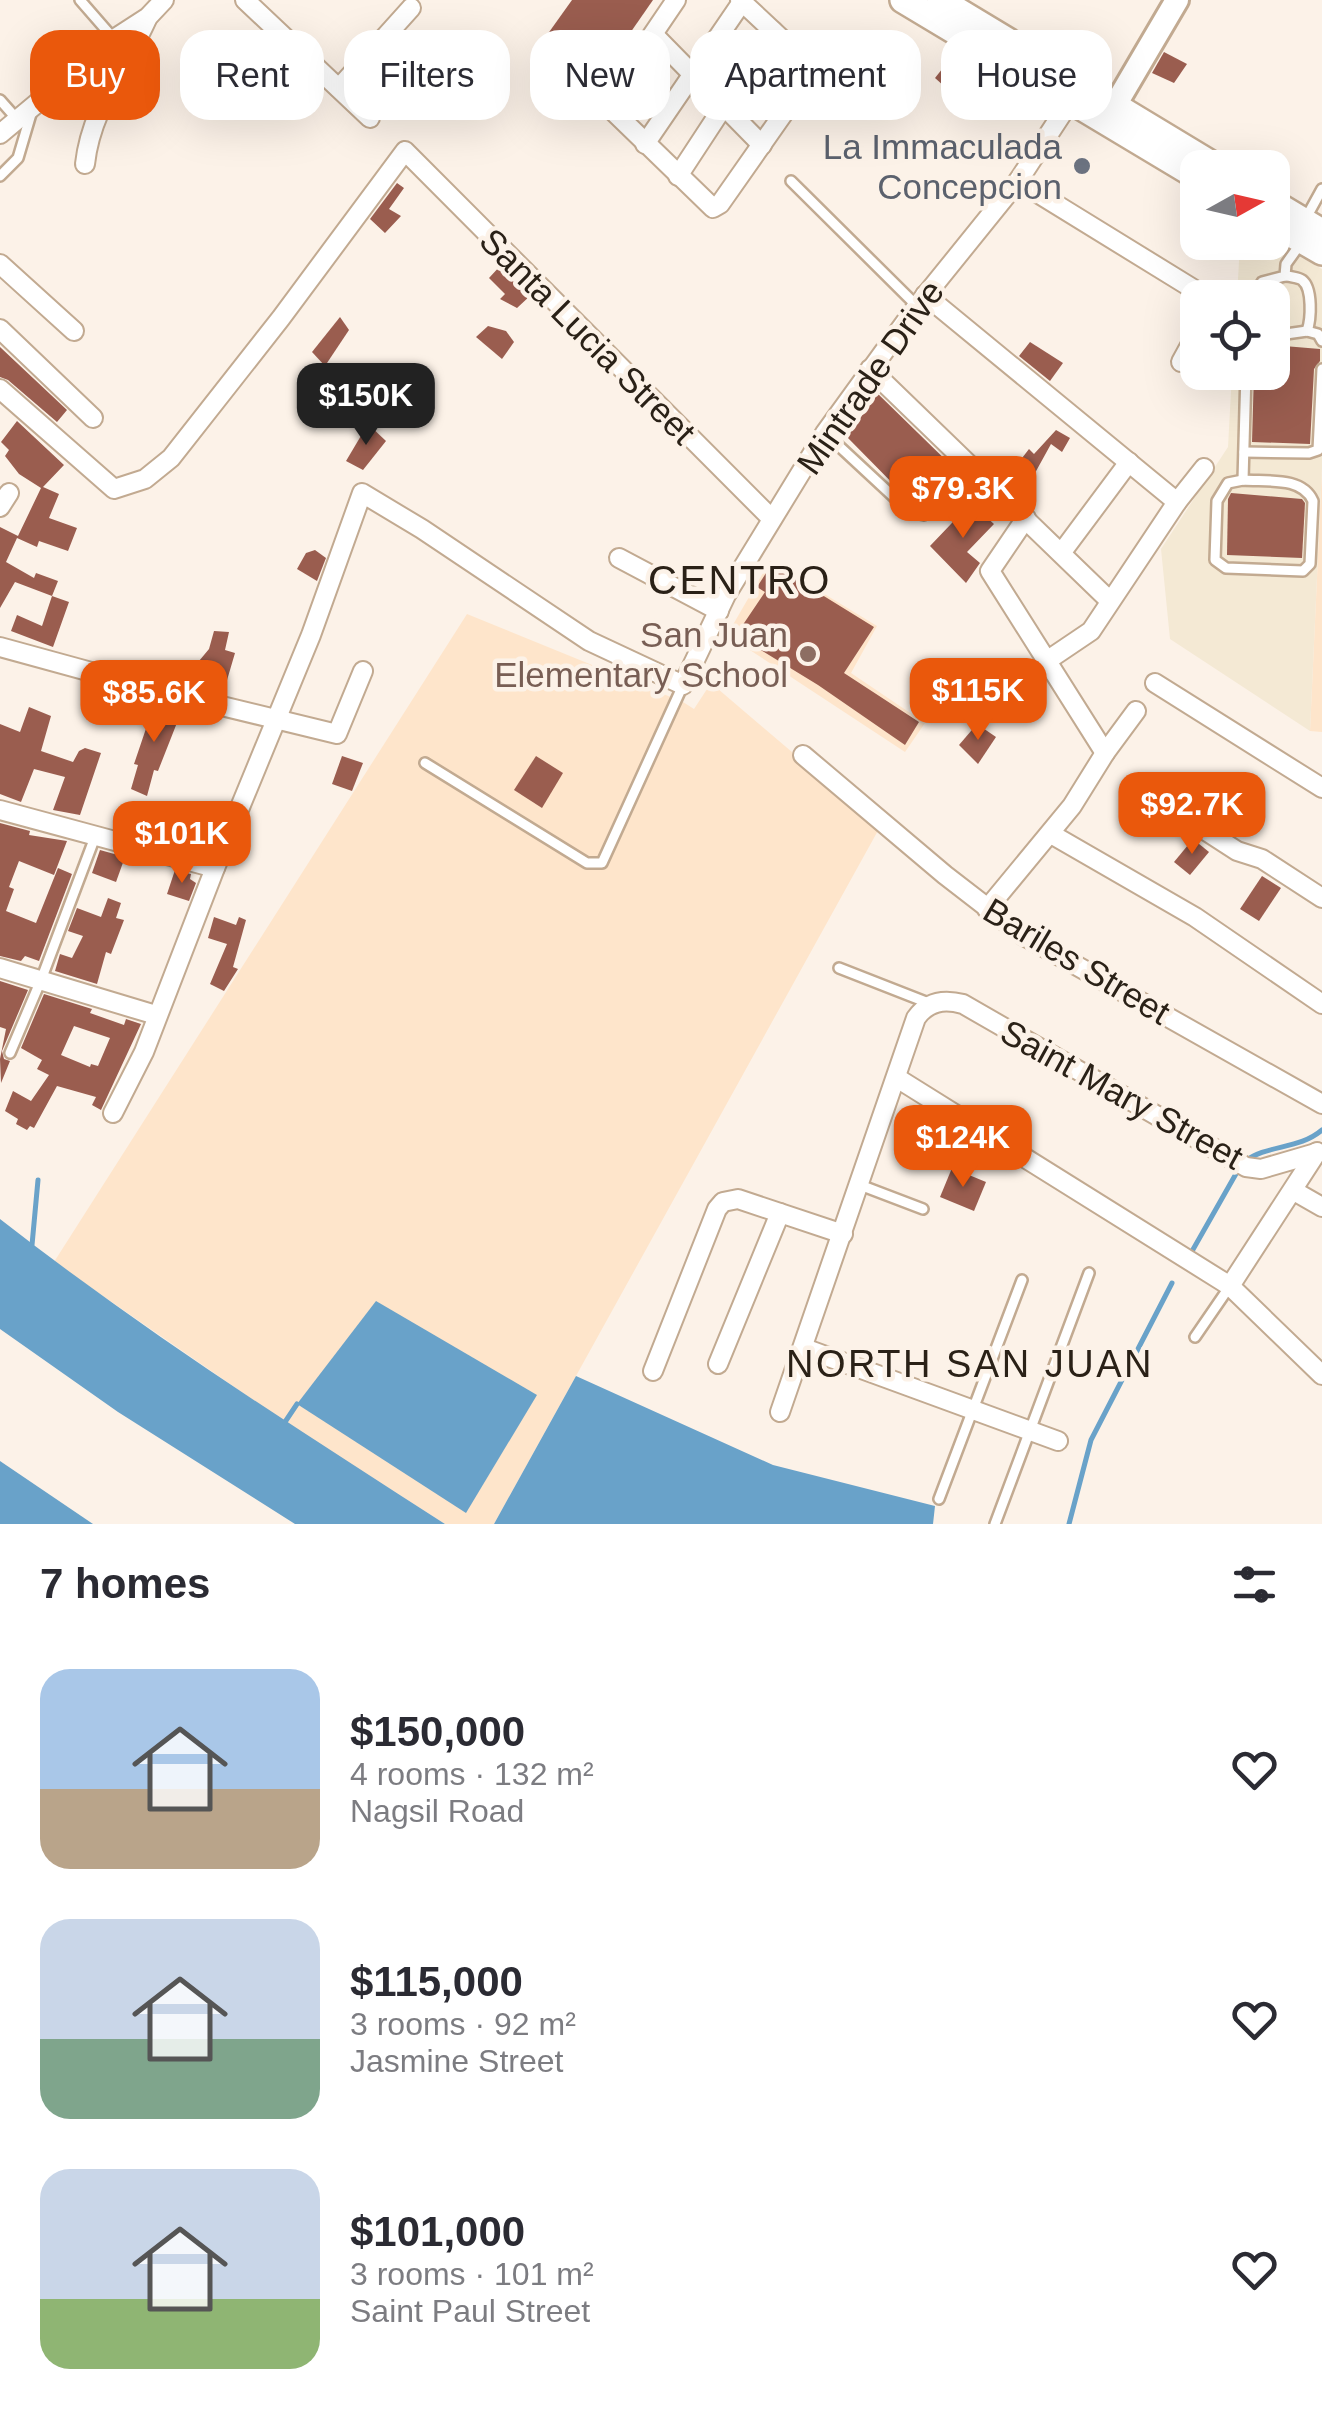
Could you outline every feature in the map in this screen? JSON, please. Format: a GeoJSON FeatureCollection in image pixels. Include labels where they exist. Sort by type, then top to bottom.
{"type":"FeatureCollection","features":[{"type":"Feature","properties":{"kind":"main road"},"geometry":{"type":"LineString","coordinates":[[903,0],[959,30]]}},
{"type":"Feature","properties":{"kind":"main road"},"geometry":{"type":"LineString","coordinates":[[940,0],[984,30]]}},
{"type":"Feature","properties":{"kind":"main road"},"geometry":{"type":"LineString","coordinates":[[1112,115],[1182,150]]}},
{"type":"Feature","properties":{"kind":"main road"},"geometry":{"type":"LineString","coordinates":[[1112,115],[1180,164]]}},
{"type":"Feature","properties":{"kind":"main road"},"geometry":{"type":"LineString","coordinates":[[1290,219],[1309,237]]}},
{"type":"Feature","properties":{"kind":"street"},"geometry":{"type":"LineString","coordinates":[[129,30],[164,0]]}},
{"type":"Feature","properties":{"kind":"street"},"geometry":{"type":"LineString","coordinates":[[245,0],[344,94]]}},
{"type":"Feature","properties":{"kind":"street"},"geometry":{"type":"LineString","coordinates":[[657,30],[676,0]]}},
{"type":"Feature","properties":{"kind":"street"},"geometry":{"type":"LineString","coordinates":[[1112,111],[1177,0]]}},
{"type":"Feature","properties":{"kind":"street"},"geometry":{"type":"LineString","coordinates":[[722,30],[741,1],[772,30]]}},
{"type":"Feature","properties":{"kind":"street"},"geometry":{"type":"LineString","coordinates":[[338,88],[411,8]]}},
{"type":"Feature","properties":{"kind":"street"},"geometry":{"type":"LineString","coordinates":[[84,164],[88,137],[100,108],[148,17]]}},
{"type":"Feature","properties":{"kind":"street"},"geometry":{"type":"LineString","coordinates":[[670,51],[690,71]]}},
{"type":"Feature","properties":{"kind":"street"},"geometry":{"type":"LineString","coordinates":[[645,144],[690,78]]}},
{"type":"Feature","properties":{"kind":"street"},"geometry":{"type":"LineString","coordinates":[[0,134],[30,108]]}},
{"type":"Feature","properties":{"kind":"street"},"geometry":{"type":"LineString","coordinates":[[619,120],[713,208],[720,204],[780,120]]}},
{"type":"Feature","properties":{"kind":"street"},"geometry":{"type":"LineString","coordinates":[[678,176],[716,120]]}},
{"type":"Feature","properties":{"kind":"street"},"geometry":{"type":"LineString","coordinates":[[736,120],[762,145]]}},
{"type":"Feature","properties":{"kind":"street","name":"Mintrade Drive"},"geometry":{"type":"LineString","coordinates":[[684,684],[718,612],[825,433],[921,300],[1018,180],[1058,120]]}},
{"type":"Feature","properties":{"kind":"street","name":"Santa Lucia Street"},"geometry":{"type":"LineString","coordinates":[[0,389],[114,488],[144,479],[172,458],[405,151],[772,520]]}},
{"type":"Feature","properties":{"kind":"street"},"geometry":{"type":"LineString","coordinates":[[1018,180],[1180,281]]}},
{"type":"Feature","properties":{"kind":"street"},"geometry":{"type":"LineString","coordinates":[[0,264],[74,331]]}},
{"type":"Feature","properties":{"kind":"street"},"geometry":{"type":"LineString","coordinates":[[921,300],[1177,502]]}},
{"type":"Feature","properties":{"kind":"street"},"geometry":{"type":"LineString","coordinates":[[0,329],[93,418]]}},
{"type":"Feature","properties":{"kind":"street"},"geometry":{"type":"LineString","coordinates":[[870,369],[1110,601]]}},
{"type":"Feature","properties":{"kind":"street"},"geometry":{"type":"LineString","coordinates":[[1062,552],[1129,462]]}},
{"type":"Feature","properties":{"kind":"street"},"geometry":{"type":"LineString","coordinates":[[1048,660],[1091,631],[1204,468]]}},
{"type":"Feature","properties":{"kind":"street"},"geometry":{"type":"LineString","coordinates":[[113,1113],[144,1052],[362,493],[589,640],[684,684]]}},
{"type":"Feature","properties":{"kind":"street"},"geometry":{"type":"LineString","coordinates":[[1026,518],[990,567],[992,577],[1104,753]]}},
{"type":"Feature","properties":{"kind":"street"},"geometry":{"type":"LineString","coordinates":[[618,558],[718,612]]}},
{"type":"Feature","properties":{"kind":"street"},"geometry":{"type":"LineString","coordinates":[[0,646],[148,688],[337,734],[363,671]]}},
{"type":"Feature","properties":{"kind":"street"},"geometry":{"type":"LineString","coordinates":[[1155,683],[1322,788]]}},
{"type":"Feature","properties":{"kind":"street"},"geometry":{"type":"LineString","coordinates":[[987,909],[1018,868],[1051,834],[1136,711]]}},
{"type":"Feature","properties":{"kind":"street","name":"Bariles Street"},"geometry":{"type":"LineString","coordinates":[[803,755],[1024,936],[1322,1104]]}},
{"type":"Feature","properties":{"kind":"street"},"geometry":{"type":"LineString","coordinates":[[0,810],[215,868]]}},
{"type":"Feature","properties":{"kind":"street"},"geometry":{"type":"LineString","coordinates":[[1186,818],[1236,851],[1262,859],[1322,898]]}},
{"type":"Feature","properties":{"kind":"street"},"geometry":{"type":"LineString","coordinates":[[1051,834],[1195,917],[1322,1004]]}},
{"type":"Feature","properties":{"kind":"street"},"geometry":{"type":"LineString","coordinates":[[0,968],[156,1015]]}},
{"type":"Feature","properties":{"kind":"street"},"geometry":{"type":"LineString","coordinates":[[780,1412],[916,1018],[931,1004]]}},
{"type":"Feature","properties":{"kind":"street","name":"Saint Mary Street"},"geometry":{"type":"LineString","coordinates":[[931,1004],[963,1004],[1246,1167],[1261,1169],[1319,1149]]}},
{"type":"Feature","properties":{"kind":"street"},"geometry":{"type":"LineString","coordinates":[[897,1078],[1230,1286],[1322,1376]]}},
{"type":"Feature","properties":{"kind":"street"},"geometry":{"type":"LineString","coordinates":[[1230,1286],[1319,1149]]}},
{"type":"Feature","properties":{"kind":"street"},"geometry":{"type":"LineString","coordinates":[[1294,1190],[1322,1207]]}},
{"type":"Feature","properties":{"kind":"street"},"geometry":{"type":"LineString","coordinates":[[653,1371],[717,1209],[731,1198],[844,1234]]}},
{"type":"Feature","properties":{"kind":"street"},"geometry":{"type":"LineString","coordinates":[[718,1364],[780,1213]]}},
{"type":"Feature","properties":{"kind":"street"},"geometry":{"type":"LineString","coordinates":[[804,1348],[1058,1441]]}},
{"type":"Feature","properties":{"kind":"lane"},"geometry":{"type":"LineString","coordinates":[[80,0],[106,30]]}},
{"type":"Feature","properties":{"kind":"lane"},"geometry":{"type":"LineString","coordinates":[[0,100],[16,118]]}},
{"type":"Feature","properties":{"kind":"lane"},"geometry":{"type":"LineString","coordinates":[[0,176],[18,158],[30,116]]}},
{"type":"Feature","properties":{"kind":"lane"},"geometry":{"type":"LineString","coordinates":[[792,181],[921,300]]}},
{"type":"Feature","properties":{"kind":"lane"},"geometry":{"type":"LineString","coordinates":[[1285,276],[1286,264],[1309,237],[1322,190]]}},
{"type":"Feature","properties":{"kind":"lane"},"geometry":{"type":"LineString","coordinates":[[1270,280],[1285,276],[1300,279],[1308,287],[1307,330]]}},
{"type":"Feature","properties":{"kind":"lane"},"geometry":{"type":"LineString","coordinates":[[1290,333],[1307,330],[1318,334],[1322,341]]}},
{"type":"Feature","properties":{"kind":"lane"},"geometry":{"type":"LineString","coordinates":[[1244,452],[1309,454],[1318,450],[1322,369]]}},
{"type":"Feature","properties":{"kind":"lane"},"geometry":{"type":"LineString","coordinates":[[1243,480],[1246,390]]}},
{"type":"Feature","properties":{"kind":"lane"},"geometry":{"type":"LineString","coordinates":[[825,433],[910,512],[924,514],[936,502]]}},
{"type":"Feature","properties":{"kind":"lane"},"geometry":{"type":"LineString","coordinates":[[1243,480],[1294,484],[1310,494],[1310,564],[1303,570],[1226,568],[1215,560],[1217,501],[1228,483],[1243,480]]}},
{"type":"Feature","properties":{"kind":"lane"},"geometry":{"type":"LineString","coordinates":[[425,764],[587,863],[602,863],[684,684]]}},
{"type":"Feature","properties":{"kind":"lane"},"geometry":{"type":"LineString","coordinates":[[10,1052],[42,980],[95,837]]}},
{"type":"Feature","properties":{"kind":"lane"},"geometry":{"type":"LineString","coordinates":[[839,968],[931,1004]]}},
{"type":"Feature","properties":{"kind":"lane"},"geometry":{"type":"LineString","coordinates":[[860,1185],[924,1209]]}},
{"type":"Feature","properties":{"kind":"lane"},"geometry":{"type":"LineString","coordinates":[[995,1524],[1089,1273]]}},
{"type":"Feature","properties":{"kind":"lane"},"geometry":{"type":"LineString","coordinates":[[939,1499],[1022,1280]]}},
{"type":"Feature","properties":{"kind":"lane"},"geometry":{"type":"LineString","coordinates":[[1194,1337],[1230,1286]]}},
{"type":"Feature","properties":{"kind":"shaded area"},"geometry":{"type":"Polygon","coordinates":[[[1290,251],[1322,269],[1322,467],[1310,731],[1170,639],[1161,549],[1228,447],[1231,390],[1290,390],[1290,280],[1238,280],[1239,260],[1290,260],[1290,251]]]}},
{"type":"Feature","properties":{"kind":"shaded area"},"geometry":{"type":"Polygon","coordinates":[[[1322,467],[1322,732],[1310,731],[1322,467]]]}},
{"type":"Feature","properties":{"kind":"shaded area","name":"San Juan Elementary School"},"geometry":{"type":"Polygon","coordinates":[[[770,561],[877,626],[851,673],[925,723],[905,752],[727,635],[770,561]]]}},
{"type":"Feature","properties":{"kind":"shaded area"},"geometry":{"type":"Polygon","coordinates":[[[467,614],[694,709],[711,683],[880,827],[494,1524],[445,1524],[285,1422],[54,1262],[467,614]]]}},
{"type":"Feature","properties":{"kind":"water"},"geometry":{"type":"Polygon","coordinates":[[[0,1219],[163,1339],[445,1524],[295,1524],[118,1412],[0,1329],[0,1219]]]}},
{"type":"Feature","properties":{"kind":"water"},"geometry":{"type":"Polygon","coordinates":[[[376,1301],[537,1395],[466,1513],[297,1404],[376,1301]]]}},
{"type":"Feature","properties":{"kind":"water"},"geometry":{"type":"Polygon","coordinates":[[[576,1376],[773,1465],[935,1506],[933,1524],[494,1524],[576,1376]]]}},
{"type":"Feature","properties":{"kind":"water"},"geometry":{"type":"Polygon","coordinates":[[[0,1461],[93,1524],[0,1524],[0,1461]]]}},
{"type":"Feature","properties":{"kind":"building"},"geometry":{"type":"Polygon","coordinates":[[[572,0],[653,0],[632,30],[551,30],[572,0]]]}},
{"type":"Feature","properties":{"kind":"building"},"geometry":{"type":"Polygon","coordinates":[[[1164,52],[1187,64],[1174,83],[1152,73],[1164,52]]]}},
{"type":"Feature","properties":{"kind":"building"},"geometry":{"type":"Polygon","coordinates":[[[397,183],[404,188],[389,209],[401,216],[385,233],[370,219],[397,183]]]}},
{"type":"Feature","properties":{"kind":"building"},"geometry":{"type":"Polygon","coordinates":[[[501,265],[531,295],[517,308],[500,299],[505,294],[489,278],[501,265]]]}},
{"type":"Feature","properties":{"kind":"building"},"geometry":{"type":"Polygon","coordinates":[[[340,317],[349,330],[325,366],[312,352],[340,317]]]}},
{"type":"Feature","properties":{"kind":"building"},"geometry":{"type":"Polygon","coordinates":[[[488,326],[506,331],[514,342],[502,359],[476,337],[488,326]]]}},
{"type":"Feature","properties":{"kind":"building"},"geometry":{"type":"Polygon","coordinates":[[[1030,342],[1063,363],[1050,381],[1019,356],[1030,342]]]}},
{"type":"Feature","properties":{"kind":"building"},"geometry":{"type":"Polygon","coordinates":[[[1290,346],[1320,349],[1320,361],[1314,369],[1310,444],[1252,442],[1253,390],[1290,390],[1290,346]]]}},
{"type":"Feature","properties":{"kind":"building"},"geometry":{"type":"Polygon","coordinates":[[[0,347],[67,410],[57,422],[0,377],[0,347]]]}},
{"type":"Feature","properties":{"kind":"building"},"geometry":{"type":"Polygon","coordinates":[[[875,391],[959,473],[952,480],[943,472],[913,504],[847,437],[875,391]]]}},
{"type":"Feature","properties":{"kind":"building"},"geometry":{"type":"Polygon","coordinates":[[[17,421],[64,465],[43,487],[59,494],[49,518],[77,528],[68,551],[39,541],[37,547],[17,538],[6,562],[34,578],[36,573],[58,581],[52,596],[15,582],[0,608],[0,527],[18,536],[41,488],[19,474],[5,456],[9,450],[1,442],[17,421]]]}},
{"type":"Feature","properties":{"kind":"building"},"geometry":{"type":"Polygon","coordinates":[[[368,424],[386,441],[363,470],[346,461],[368,424]]]}},
{"type":"Feature","properties":{"kind":"building"},"geometry":{"type":"Polygon","coordinates":[[[1056,430],[1070,438],[1062,452],[1051,444],[1035,473],[1019,462],[1029,449],[1034,454],[1056,430]]]}},
{"type":"Feature","properties":{"kind":"building"},"geometry":{"type":"Polygon","coordinates":[[[1231,493],[1302,499],[1302,558],[1227,555],[1231,493]]]}},
{"type":"Feature","properties":{"kind":"building"},"geometry":{"type":"Polygon","coordinates":[[[971,503],[994,524],[967,552],[980,563],[966,583],[930,546],[971,503]]]}},
{"type":"Feature","properties":{"kind":"building"},"geometry":{"type":"Polygon","coordinates":[[[315,550],[326,558],[317,581],[297,569],[306,553],[315,550]]]}},
{"type":"Feature","properties":{"kind":"building","name":"San Juan Elementary School"},"geometry":{"type":"Polygon","coordinates":[[[772,564],[874,627],[844,673],[919,722],[905,745],[736,635],[765,592],[757,587],[772,564]]]}},
{"type":"Feature","properties":{"kind":"building"},"geometry":{"type":"Polygon","coordinates":[[[52,596],[69,602],[53,647],[11,631],[17,615],[42,626],[52,596]]]}},
{"type":"Feature","properties":{"kind":"building"},"geometry":{"type":"Polygon","coordinates":[[[214,631],[229,632],[225,650],[235,653],[225,687],[195,677],[194,667],[209,649],[214,631]]]}},
{"type":"Feature","properties":{"kind":"building"},"geometry":{"type":"Polygon","coordinates":[[[155,702],[182,710],[158,771],[154,770],[147,796],[131,789],[138,765],[134,764],[155,702]]]}},
{"type":"Feature","properties":{"kind":"building"},"geometry":{"type":"Polygon","coordinates":[[[29,707],[51,716],[41,751],[73,762],[85,748],[101,753],[80,815],[53,810],[65,777],[34,769],[21,802],[0,794],[0,724],[20,732],[29,707]]]}},
{"type":"Feature","properties":{"kind":"building"},"geometry":{"type":"Polygon","coordinates":[[[977,724],[996,737],[978,764],[959,745],[977,724]]]}},
{"type":"Feature","properties":{"kind":"building"},"geometry":{"type":"Polygon","coordinates":[[[342,756],[363,763],[352,791],[332,784],[342,756]]]}},
{"type":"Feature","properties":{"kind":"building"},"geometry":{"type":"Polygon","coordinates":[[[536,756],[563,773],[542,808],[514,790],[536,756]]]}},
{"type":"Feature","properties":{"kind":"building"},"geometry":{"type":"Polygon","coordinates":[[[0,823],[30,831],[29,835],[67,841],[54,875],[19,861],[9,887],[14,889],[6,911],[36,923],[58,868],[72,874],[39,961],[25,956],[21,961],[0,956],[0,823]]]}},
{"type":"Feature","properties":{"kind":"building"},"geometry":{"type":"Polygon","coordinates":[[[1193,839],[1209,852],[1190,875],[1174,862],[1193,839]]]}},
{"type":"Feature","properties":{"kind":"building"},"geometry":{"type":"Polygon","coordinates":[[[100,850],[125,857],[116,882],[92,873],[100,850]]]}},
{"type":"Feature","properties":{"kind":"building"},"geometry":{"type":"Polygon","coordinates":[[[175,870],[191,874],[190,879],[196,883],[189,901],[167,894],[175,870]]]}},
{"type":"Feature","properties":{"kind":"building"},"geometry":{"type":"Polygon","coordinates":[[[1262,876],[1281,888],[1259,921],[1240,909],[1262,876]]]}},
{"type":"Feature","properties":{"kind":"building"},"geometry":{"type":"Polygon","coordinates":[[[108,898],[121,903],[116,918],[124,920],[111,954],[106,952],[97,984],[55,971],[60,954],[72,958],[83,936],[68,931],[77,908],[101,917],[108,898]]]}},
{"type":"Feature","properties":{"kind":"building"},"geometry":{"type":"Polygon","coordinates":[[[214,917],[236,925],[239,917],[246,920],[233,967],[238,969],[224,991],[210,984],[227,944],[208,938],[214,917]]]}},
{"type":"Feature","properties":{"kind":"building"},"geometry":{"type":"Polygon","coordinates":[[[0,981],[28,990],[2,1051],[4,1059],[10,1061],[1,1083],[0,1059],[6,1029],[0,1027],[0,981]]]}},
{"type":"Feature","properties":{"kind":"building"},"geometry":{"type":"Polygon","coordinates":[[[44,994],[92,1009],[90,1013],[124,1025],[126,1019],[141,1024],[101,1110],[92,1105],[96,1097],[57,1086],[34,1128],[30,1126],[27,1130],[5,1111],[13,1091],[31,1101],[49,1075],[37,1069],[42,1060],[21,1048],[44,994]],[[74,1026],[61,1055],[90,1067],[98,1066],[110,1038],[74,1026]]]}},
{"type":"Feature","properties":{"kind":"building"},"geometry":{"type":"Polygon","coordinates":[[[952,1168],[986,1182],[974,1211],[940,1197],[952,1168]]]}},
{"type":"Feature","properties":{"kind":"waterway"},"geometry":{"type":"LineString","coordinates":[[1244,1162],[1322,1130]]}},
{"type":"Feature","properties":{"kind":"waterway"},"geometry":{"type":"LineString","coordinates":[[1191,1253],[1237,1172]]}},
{"type":"Feature","properties":{"kind":"waterway"},"geometry":{"type":"LineString","coordinates":[[32,1245],[38,1180]]}},
{"type":"Feature","properties":{"kind":"waterway"},"geometry":{"type":"LineString","coordinates":[[1069,1524],[1091,1440],[1172,1283]]}},
{"type":"Feature","properties":{"kind":"waterway"},"geometry":{"type":"LineString","coordinates":[[285,1422],[297,1404]]}},
{"type":"Feature","properties":{"kind":"place","name":"La Immaculada Concepcion"},"geometry":{"type":"Point","coordinates":[1082,166]}},
{"type":"Feature","properties":{"kind":"place","name":"San Juan Elementary School"},"geometry":{"type":"Point","coordinates":[808,654]}},
{"type":"Feature","properties":{"kind":"district","name":"CENTRO"},"geometry":{"type":"Point","coordinates":[740,580]}},
{"type":"Feature","properties":{"kind":"district","name":"NORTH SAN JUAN"},"geometry":{"type":"Point","coordinates":[970,1364]}}]}
